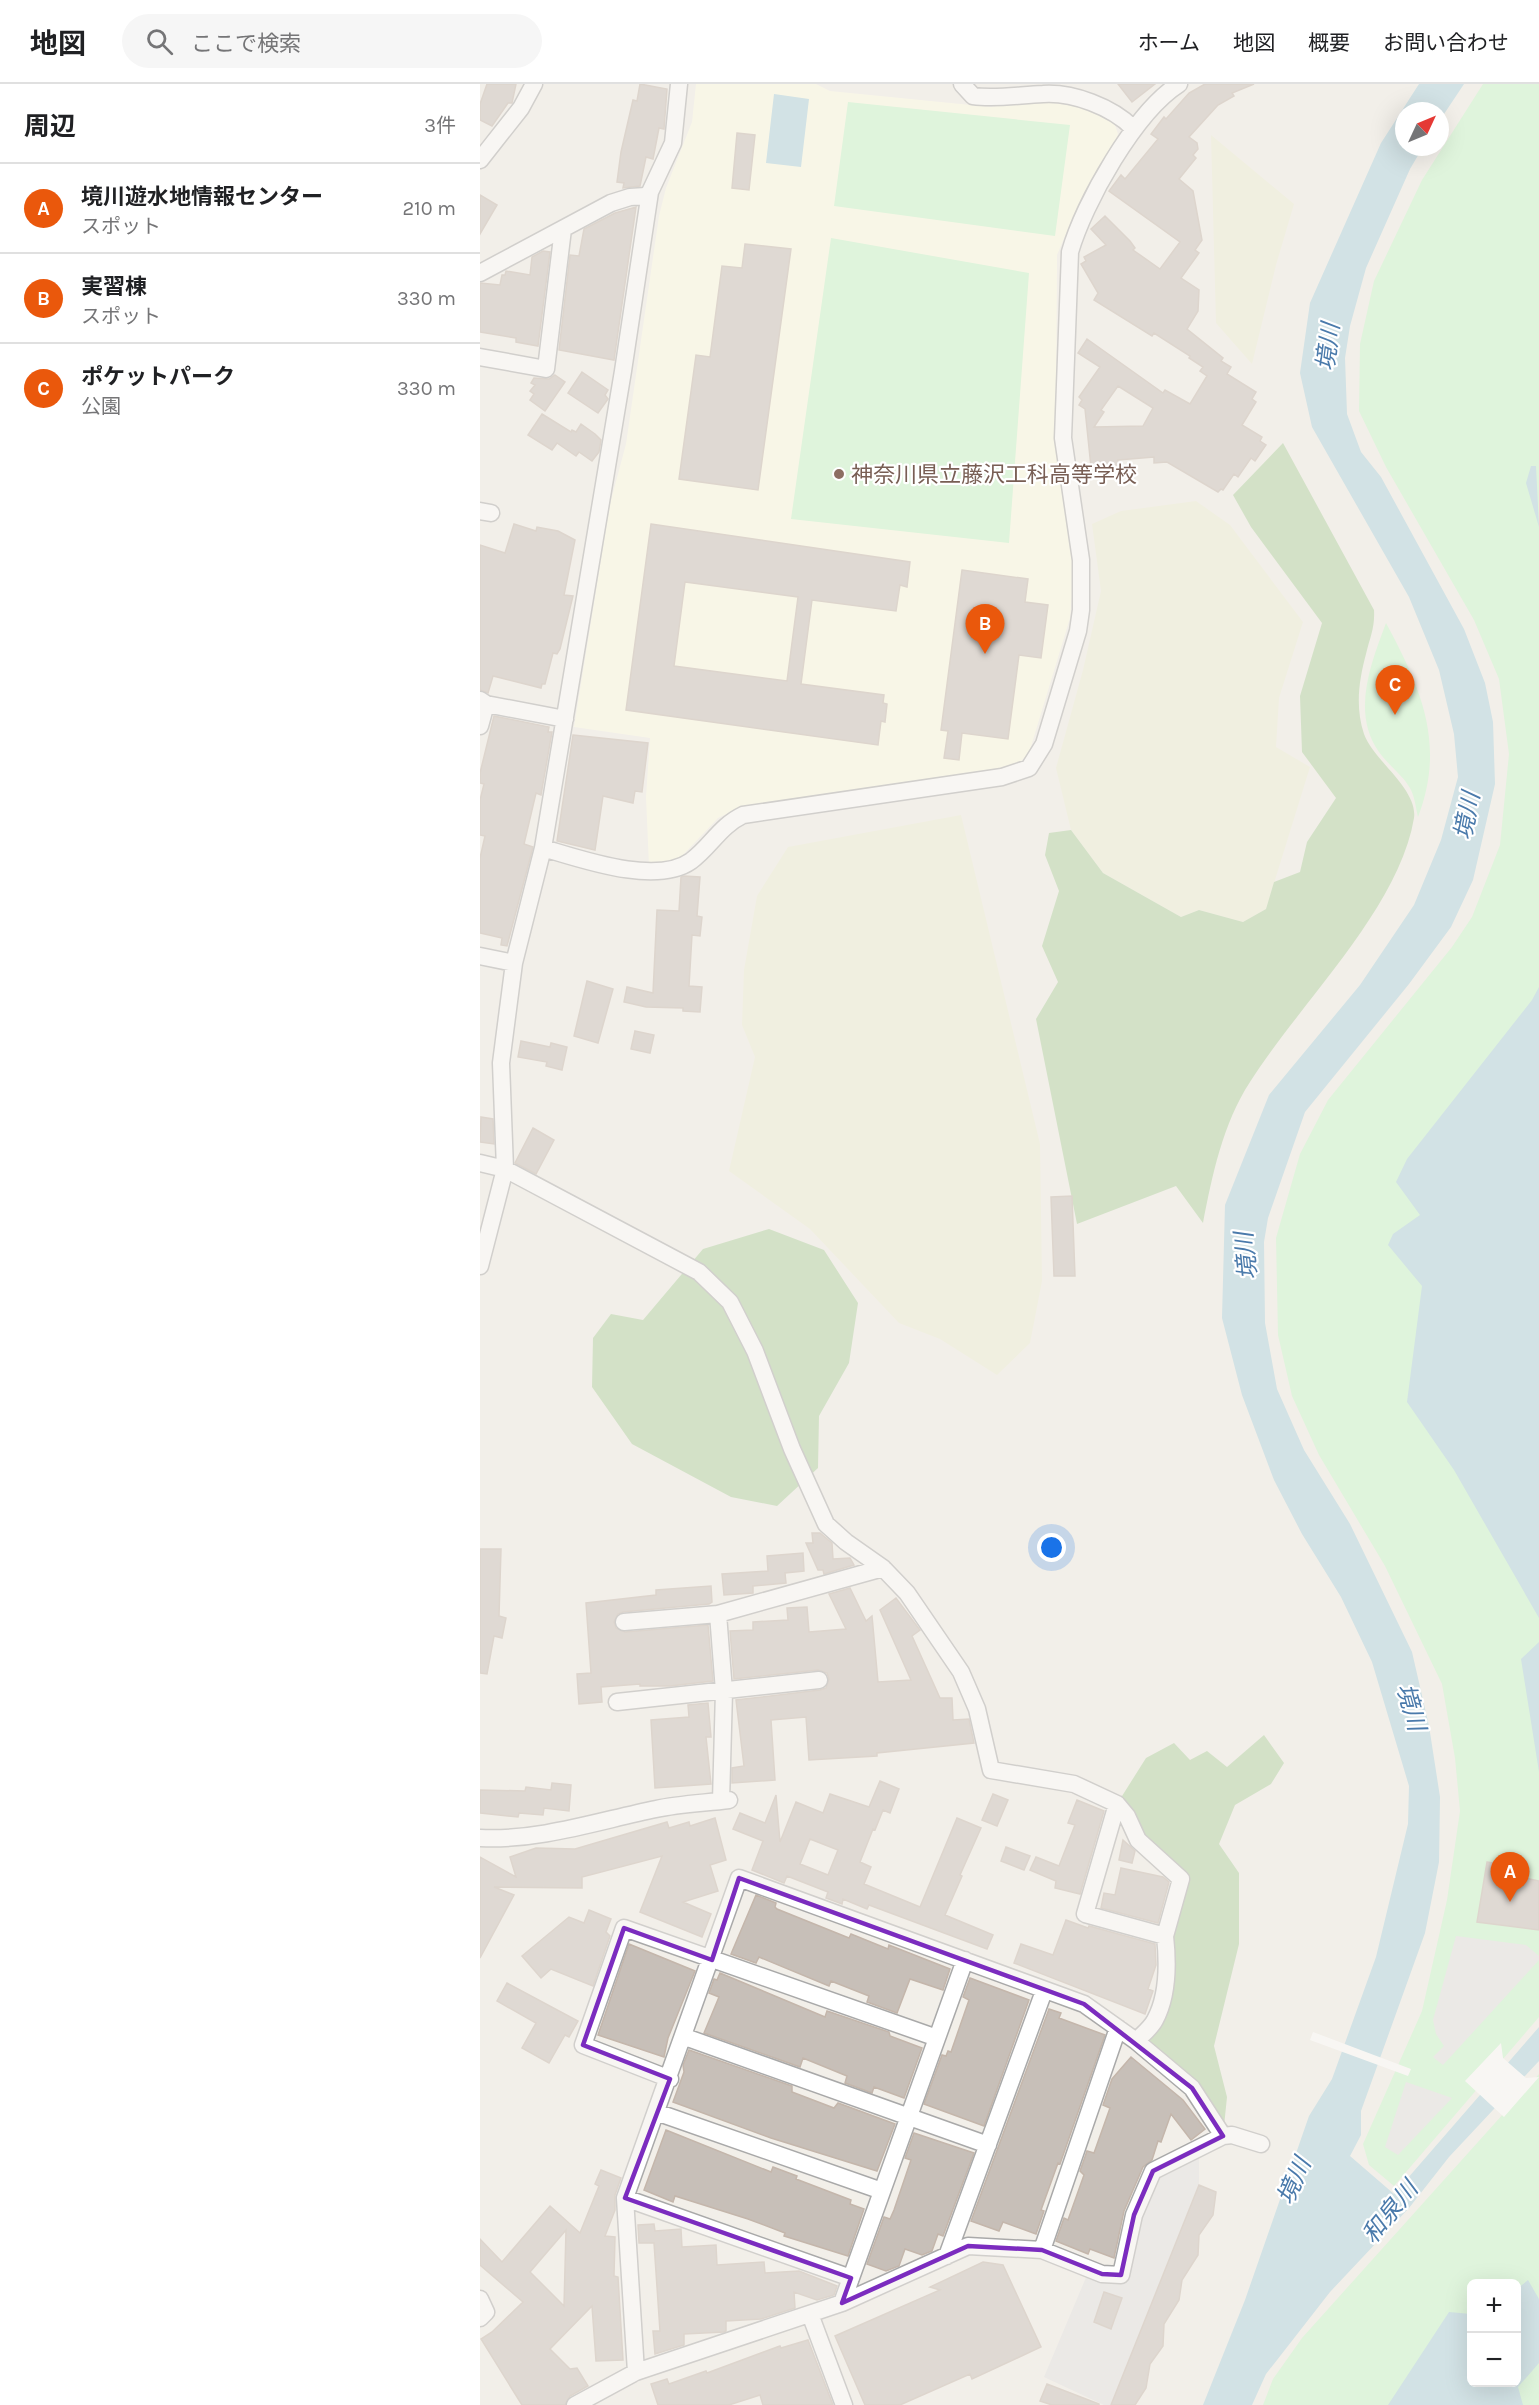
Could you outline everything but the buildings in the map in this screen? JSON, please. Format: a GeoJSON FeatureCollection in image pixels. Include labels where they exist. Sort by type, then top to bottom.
{"type":"FeatureCollection","features":[{"type":"Feature","properties":{"kind":"street"},"geometry":{"type":"LineString","coordinates":[[480,160],[521,108],[534,84]]}},
{"type":"Feature","properties":{"kind":"street"},"geometry":{"type":"LineString","coordinates":[[480,1266],[505,1169],[501,1063],[514,963],[543,848],[620,394],[650,192],[673,143],[680,84]]}},
{"type":"Feature","properties":{"kind":"street"},"geometry":{"type":"LineString","coordinates":[[962,84],[973,96],[980,97],[1046,93],[1081,100],[1122,118],[1133,128]]}},
{"type":"Feature","properties":{"kind":"street"},"geometry":{"type":"LineString","coordinates":[[543,848],[599,864],[632,869],[680,867],[704,850],[728,822],[742,815],[1002,777],[1029,768],[1037,759],[1068,668],[1082,610],[1082,560],[1063,438],[1070,252],[1076,232],[1133,128],[1157,99],[1179,84]]}},
{"type":"Feature","properties":{"kind":"street"},"geometry":{"type":"LineString","coordinates":[[480,273],[611,203],[630,197],[646,196],[650,192]]}},
{"type":"Feature","properties":{"kind":"street"},"geometry":{"type":"LineString","coordinates":[[480,357],[546,369],[563,229]]}},
{"type":"Feature","properties":{"kind":"street"},"geometry":{"type":"LineString","coordinates":[[480,726],[483,702],[565,719]]}},
{"type":"Feature","properties":{"kind":"street"},"geometry":{"type":"LineString","coordinates":[[480,956],[514,963]]}},
{"type":"Feature","properties":{"kind":"street"},"geometry":{"type":"LineString","coordinates":[[480,1163],[505,1169],[699,1272],[730,1302],[755,1351],[792,1449],[826,1524],[846,1542],[883,1568],[907,1593],[961,1672],[977,1709],[991,1770],[1074,1784],[1117,1804],[1127,1816],[1138,1840],[1181,1879],[1165,1936],[1164,1996],[1155,2022],[1136,2042]]}},
{"type":"Feature","properties":{"kind":"street"},"geometry":{"type":"LineString","coordinates":[[624,1622],[718,1614],[883,1568]]}},
{"type":"Feature","properties":{"kind":"street"},"geometry":{"type":"LineString","coordinates":[[480,1838],[505,1839],[584,1825],[658,1808],[724,1801],[724,1691],[718,1614]]}},
{"type":"Feature","properties":{"kind":"street"},"geometry":{"type":"LineString","coordinates":[[617,1702],[819,1680]]}},
{"type":"Feature","properties":{"kind":"street"},"geometry":{"type":"LineString","coordinates":[[1117,1804],[1085,1914],[1165,1936]]}},
{"type":"Feature","properties":{"kind":"street"},"geometry":{"type":"LineString","coordinates":[[636,2372],[625,2198],[670,2079],[740,1878],[1084,2004],[1136,2042],[1192,2088],[1223,2136]]}},
{"type":"Feature","properties":{"kind":"street"},"geometry":{"type":"LineString","coordinates":[[670,2079],[583,2045],[624,1928],[937,2038]]}},
{"type":"Feature","properties":{"kind":"street"},"geometry":{"type":"LineString","coordinates":[[842,2303],[965,1960]]}},
{"type":"Feature","properties":{"kind":"street"},"geometry":{"type":"LineString","coordinates":[[947,2256],[1044,1991]]}},
{"type":"Feature","properties":{"kind":"street"},"geometry":{"type":"LineString","coordinates":[[1042,2250],[1118,2028]]}},
{"type":"Feature","properties":{"kind":"street"},"geometry":{"type":"LineString","coordinates":[[685,2037],[988,2145]]}},
{"type":"Feature","properties":{"kind":"street"},"geometry":{"type":"LineString","coordinates":[[656,2112],[882,2191]]}},
{"type":"Feature","properties":{"kind":"street"},"geometry":{"type":"LineString","coordinates":[[575,2405],[636,2372],[842,2303],[968,2246],[1042,2250],[1102,2274],[1121,2275],[1134,2215],[1153,2171],[1223,2136],[1232,2135],[1261,2144]]}},
{"type":"Feature","properties":{"kind":"street"},"geometry":{"type":"LineString","coordinates":[[625,2198],[851,2278]]}},
{"type":"Feature","properties":{"kind":"street"},"geometry":{"type":"LineString","coordinates":[[480,2299],[486,2312],[480,2318]]}},
{"type":"Feature","properties":{"kind":"street"},"geometry":{"type":"LineString","coordinates":[[810,2314],[844,2405]]}},
{"type":"Feature","properties":{"kind":"highlighted area"},"geometry":{"type":"Polygon","coordinates":[[[739,1878],[1084,2004],[1192,2088],[1223,2136],[1153,2171],[1134,2215],[1121,2275],[1102,2274],[1042,2250],[968,2246],[842,2303],[851,2278],[625,2198],[670,2079],[583,2045],[624,1928],[712,1960],[739,1878]]]}},
{"type":"Feature","properties":{"kind":"shaded area","name":"神奈川県立藤沢工科高等学校"},"geometry":{"type":"Polygon","coordinates":[[[696,84],[816,84],[830,91],[991,107],[1024,102],[1049,102],[1078,107],[1105,117],[1115,125],[1118,134],[1111,152],[1067,231],[1057,255],[1056,415],[1074,555],[1073,586],[1070,618],[1029,753],[1020,762],[991,770],[741,807],[718,818],[679,859],[649,866],[646,797],[650,738],[574,727],[610,504],[626,444],[659,216],[666,188],[692,122],[696,84]]]}},
{"type":"Feature","properties":{"kind":"shaded area"},"geometry":{"type":"Polygon","coordinates":[[[1211,135],[1294,204],[1276,265],[1252,364],[1216,323],[1211,135]]]}},
{"type":"Feature","properties":{"kind":"shaded area"},"geometry":{"type":"Polygon","coordinates":[[[1196,501],[1230,525],[1303,622],[1279,698],[1276,747],[1310,767],[1266,909],[1243,922],[1199,910],[1181,917],[1103,873],[1071,830],[1056,768],[1083,670],[1101,591],[1092,524],[1121,511],[1196,501]]]}},
{"type":"Feature","properties":{"kind":"shaded area"},"geometry":{"type":"Polygon","coordinates":[[[961,815],[1040,1144],[1042,1281],[1030,1343],[997,1375],[940,1339],[899,1323],[810,1229],[729,1171],[755,1057],[742,1025],[744,970],[757,896],[788,847],[961,815]]]}},
{"type":"Feature","properties":{"kind":"shaded area"},"geometry":{"type":"Polygon","coordinates":[[[1456,1936],[1526,1945],[1539,1956],[1539,1960],[1443,2065],[1433,2057],[1444,2046],[1436,2034],[1433,2020],[1456,1936]]]}},
{"type":"Feature","properties":{"kind":"shaded area"},"geometry":{"type":"Polygon","coordinates":[[[1406,2082],[1452,2098],[1398,2155],[1385,2147],[1406,2082]]]}},
{"type":"Feature","properties":{"kind":"shaded area"},"geometry":{"type":"Polygon","coordinates":[[[1199,2149],[1199,2185],[1112,2405],[1104,2405],[1044,2377],[1090,2268],[1121,2275],[1153,2171],[1199,2149]]]}},
{"type":"Feature","properties":{"kind":"green space"},"geometry":{"type":"Polygon","coordinates":[[[1483,84],[1539,84],[1539,2017],[1394,2186],[1369,2165],[1363,2144],[1422,2011],[1447,1900],[1460,1811],[1455,1758],[1442,1684],[1385,1566],[1319,1455],[1292,1396],[1278,1335],[1276,1238],[1300,1154],[1328,1100],[1452,947],[1472,917],[1500,845],[1509,754],[1499,679],[1474,620],[1386,467],[1359,411],[1360,344],[1374,281],[1422,180],[1437,156],[1449,156],[1449,138],[1483,84]]]}},
{"type":"Feature","properties":{"kind":"green space"},"geometry":{"type":"Polygon","coordinates":[[[848,102],[1070,125],[1055,236],[834,206],[848,102]]]}},
{"type":"Feature","properties":{"kind":"green space"},"geometry":{"type":"Polygon","coordinates":[[[831,238],[1029,273],[1009,543],[791,519],[831,238]]]}},
{"type":"Feature","properties":{"kind":"green space"},"geometry":{"type":"Polygon","coordinates":[[[1283,443],[1374,610],[1373,627],[1360,684],[1361,724],[1369,744],[1409,796],[1414,818],[1405,852],[1389,887],[1368,921],[1345,955],[1270,1052],[1241,1098],[1220,1150],[1203,1223],[1176,1186],[1077,1224],[1036,1019],[1058,982],[1042,946],[1059,891],[1045,855],[1049,833],[1071,830],[1103,873],[1181,917],[1199,910],[1243,922],[1266,909],[1274,882],[1300,872],[1307,842],[1336,798],[1302,752],[1300,696],[1322,623],[1251,527],[1233,495],[1283,443]]]}},
{"type":"Feature","properties":{"kind":"green space"},"geometry":{"type":"Polygon","coordinates":[[[1386,623],[1410,670],[1426,717],[1430,765],[1418,817],[1411,790],[1405,780],[1379,752],[1366,721],[1366,688],[1386,623]]]}},
{"type":"Feature","properties":{"kind":"green space"},"geometry":{"type":"Polygon","coordinates":[[[769,1229],[824,1250],[858,1303],[849,1363],[819,1416],[818,1468],[777,1506],[731,1497],[632,1444],[592,1387],[593,1338],[611,1314],[643,1320],[703,1249],[769,1229]]]}},
{"type":"Feature","properties":{"kind":"green space"},"geometry":{"type":"Polygon","coordinates":[[[1264,1735],[1284,1763],[1271,1784],[1235,1805],[1219,1844],[1239,1873],[1239,1944],[1214,2046],[1227,2097],[1223,2136],[1192,2088],[1136,2041],[1155,2022],[1181,1879],[1117,1804],[1146,1758],[1174,1743],[1190,1760],[1207,1751],[1227,1767],[1264,1735]]]}},
{"type":"Feature","properties":{"kind":"green space"},"geometry":{"type":"Polygon","coordinates":[[[1539,2074],[1539,2405],[1263,2405],[1273,2379],[1302,2338],[1539,2074]]]}},
{"type":"Feature","properties":{"kind":"water"},"geometry":{"type":"Polygon","coordinates":[[[1419,84],[1464,84],[1449,106],[1449,102],[1407,102],[1419,84]]]}},
{"type":"Feature","properties":{"kind":"water"},"geometry":{"type":"Polygon","coordinates":[[[774,94],[809,99],[801,167],[766,163],[774,94]]]}},
{"type":"Feature","properties":{"kind":"water"},"geometry":{"type":"Polygon","coordinates":[[[1395,121],[1395,156],[1418,156],[1366,268],[1350,326],[1345,358],[1347,414],[1361,452],[1381,477],[1464,629],[1485,683],[1493,722],[1495,784],[1473,880],[1451,927],[1409,984],[1305,1112],[1268,1218],[1264,1242],[1265,1323],[1277,1389],[1304,1450],[1350,1524],[1412,1652],[1429,1726],[1440,1797],[1439,1862],[1425,1933],[1361,2111],[1361,2135],[1350,2156],[1394,2194],[1539,2027],[1539,2061],[1449,2157],[1409,2208],[1330,2292],[1266,2374],[1252,2405],[1203,2405],[1245,2300],[1309,2116],[1332,2079],[1376,1957],[1408,1824],[1409,1786],[1372,1662],[1341,1597],[1302,1534],[1274,1480],[1242,1395],[1222,1318],[1225,1205],[1269,1095],[1360,985],[1414,905],[1441,840],[1458,777],[1454,734],[1439,670],[1409,597],[1312,427],[1300,373],[1310,303],[1381,143],[1395,121]]]}},
{"type":"Feature","properties":{"kind":"water"},"geometry":{"type":"Polygon","coordinates":[[[1531,466],[1536,466],[1539,527],[1526,483],[1531,466]]]}},
{"type":"Feature","properties":{"kind":"water"},"geometry":{"type":"Polygon","coordinates":[[[1539,987],[1539,1618],[1454,1470],[1407,1402],[1422,1286],[1388,1245],[1393,1234],[1420,1215],[1396,1182],[1407,1159],[1532,1000],[1539,987]]]}},
{"type":"Feature","properties":{"kind":"water"},"geometry":{"type":"Polygon","coordinates":[[[1539,1642],[1539,1772],[1521,1659],[1539,1642]]]}},
{"type":"Feature","properties":{"kind":"water"},"geometry":{"type":"Polygon","coordinates":[[[1528,2280],[1539,2299],[1539,2363],[1521,2384],[1521,2333],[1521,2286],[1528,2280]]]}},
{"type":"Feature","properties":{"kind":"water"},"geometry":{"type":"Polygon","coordinates":[[[1449,2312],[1467,2314],[1467,2387],[1518,2387],[1523,2405],[1388,2405],[1449,2312]]]}},
{"type":"Feature","properties":{"kind":"pier"},"geometry":{"type":"Polygon","coordinates":[[[1313,2032],[1411,2069],[1408,2076],[1310,2040],[1313,2032]]]}},
{"type":"Feature","properties":{"kind":"pier"},"geometry":{"type":"Polygon","coordinates":[[[1501,2043],[1503,2058],[1526,2078],[1539,2077],[1504,2117],[1465,2081],[1501,2043]]]}},
{"type":"Feature","properties":{"kind":"place","name":"神奈川県立藤沢工科高等学校"},"geometry":{"type":"Point","coordinates":[839,474]}},
{"type":"Feature","properties":{"kind":"place","name":"実習棟"},"geometry":{"type":"Point","coordinates":[985,654]}},
{"type":"Feature","properties":{"kind":"place","name":"ポケットパーク"},"geometry":{"type":"Point","coordinates":[1395,715]}},
{"type":"Feature","properties":{"kind":"place","name":"境川遊水地情報センター"},"geometry":{"type":"Point","coordinates":[1510,1902]}},
{"type":"Feature","properties":{"kind":"water label","name":"境川"},"geometry":{"type":"Point","coordinates":[1328,347]}},
{"type":"Feature","properties":{"kind":"water label","name":"境川"},"geometry":{"type":"Point","coordinates":[1467,816]}},
{"type":"Feature","properties":{"kind":"water label","name":"境川"},"geometry":{"type":"Point","coordinates":[1246,1256]}},
{"type":"Feature","properties":{"kind":"water label","name":"境川"},"geometry":{"type":"Point","coordinates":[1411,1707]}},
{"type":"Feature","properties":{"kind":"water label","name":"境川"},"geometry":{"type":"Point","coordinates":[1294,2181]}},
{"type":"Feature","properties":{"kind":"water label","name":"和泉川"},"geometry":{"type":"Point","coordinates":[1390,2212]}}]}
